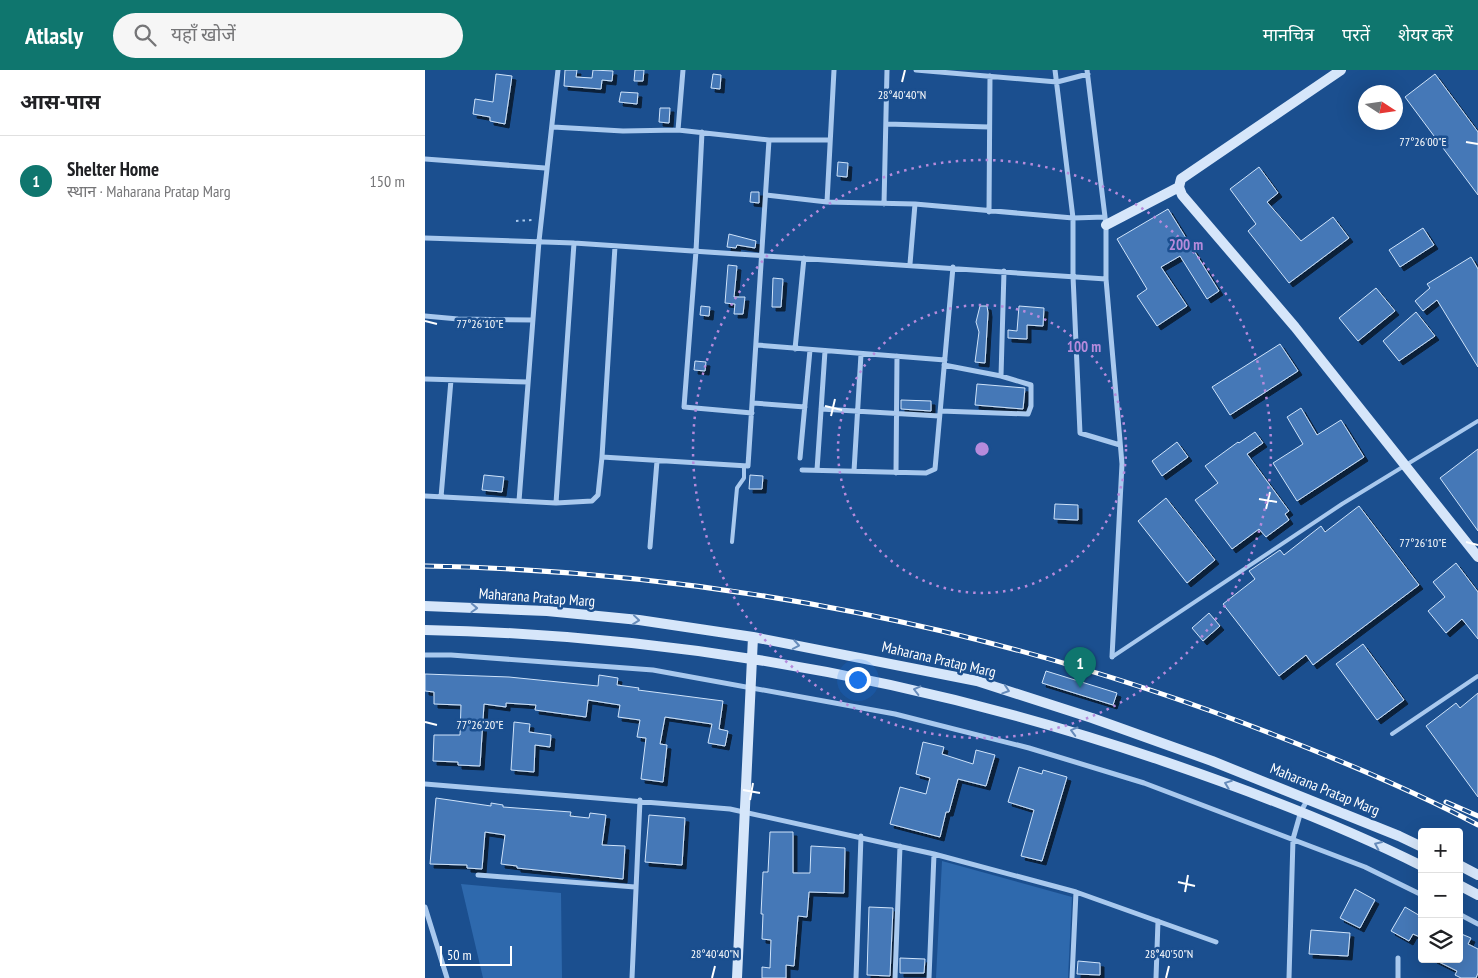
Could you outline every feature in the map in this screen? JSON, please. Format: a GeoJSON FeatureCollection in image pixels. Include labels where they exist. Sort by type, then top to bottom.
{"type":"FeatureCollection","features":[{"type":"Feature","properties":{"kind":"main road"},"geometry":{"type":"LineString","coordinates":[[1341,70],[1181,179],[1179,188],[1182,195],[1295,328],[1478,557]]}},
{"type":"Feature","properties":{"kind":"main road"},"geometry":{"type":"LineString","coordinates":[[1105,221],[1179,188]]}},
{"type":"Feature","properties":{"kind":"main road","name":"Maharana Pratap Marg"},"geometry":{"type":"LineString","coordinates":[[425,606],[556,612],[639,620],[753,637],[977,681],[1101,721],[1308,798],[1418,845]]}},
{"type":"Feature","properties":{"kind":"main road","name":"Maharana Pratap Marg"},"geometry":{"type":"LineString","coordinates":[[425,630],[639,643],[869,678],[1083,734],[1203,774],[1301,811],[1418,864]]}},
{"type":"Feature","properties":{"kind":"main road"},"geometry":{"type":"LineString","coordinates":[[737,978],[753,637]]}},
{"type":"Feature","properties":{"kind":"main road"},"geometry":{"type":"LineString","coordinates":[[1463,867],[1478,875]]}},
{"type":"Feature","properties":{"kind":"main road"},"geometry":{"type":"LineString","coordinates":[[1463,887],[1478,895]]}},
{"type":"Feature","properties":{"kind":"street"},"geometry":{"type":"LineString","coordinates":[[519,501],[545,168],[553,127],[558,70]]}},
{"type":"Feature","properties":{"kind":"street"},"geometry":{"type":"LineString","coordinates":[[678,130],[683,70]]}},
{"type":"Feature","properties":{"kind":"street"},"geometry":{"type":"LineString","coordinates":[[827,202],[828,140],[834,70]]}},
{"type":"Feature","properties":{"kind":"street"},"geometry":{"type":"LineString","coordinates":[[884,204],[887,70]]}},
{"type":"Feature","properties":{"kind":"street"},"geometry":{"type":"LineString","coordinates":[[916,70],[1057,82],[1088,72],[1105,221],[1106,279],[1122,464],[1112,657]]}},
{"type":"Feature","properties":{"kind":"street"},"geometry":{"type":"LineString","coordinates":[[1055,70],[1073,218],[1073,276],[1080,434],[1120,445]]}},
{"type":"Feature","properties":{"kind":"street"},"geometry":{"type":"LineString","coordinates":[[989,212],[990,76]]}},
{"type":"Feature","properties":{"kind":"street"},"geometry":{"type":"LineString","coordinates":[[887,124],[989,126]]}},
{"type":"Feature","properties":{"kind":"street"},"geometry":{"type":"LineString","coordinates":[[553,127],[623,131],[678,130],[769,140],[828,140]]}},
{"type":"Feature","properties":{"kind":"street"},"geometry":{"type":"LineString","coordinates":[[702,132],[696,251],[684,407],[752,413]]}},
{"type":"Feature","properties":{"kind":"street"},"geometry":{"type":"LineString","coordinates":[[602,457],[748,466],[769,140]]}},
{"type":"Feature","properties":{"kind":"street"},"geometry":{"type":"LineString","coordinates":[[425,160],[545,168]]}},
{"type":"Feature","properties":{"kind":"street"},"geometry":{"type":"LineString","coordinates":[[766,195],[827,202],[915,204],[1105,221]]}},
{"type":"Feature","properties":{"kind":"street"},"geometry":{"type":"LineString","coordinates":[[911,264],[915,204]]}},
{"type":"Feature","properties":{"kind":"street"},"geometry":{"type":"LineString","coordinates":[[425,238],[574,243],[911,264],[1106,279]]}},
{"type":"Feature","properties":{"kind":"street"},"geometry":{"type":"LineString","coordinates":[[557,503],[574,243]]}},
{"type":"Feature","properties":{"kind":"street"},"geometry":{"type":"LineString","coordinates":[[425,496],[557,503],[585,502],[595,498],[600,488],[615,246]]}},
{"type":"Feature","properties":{"kind":"street"},"geometry":{"type":"LineString","coordinates":[[795,349],[804,258]]}},
{"type":"Feature","properties":{"kind":"street"},"geometry":{"type":"LineString","coordinates":[[802,470],[926,473],[935,469],[953,267]]}},
{"type":"Feature","properties":{"kind":"street"},"geometry":{"type":"LineString","coordinates":[[1001,376],[1005,271]]}},
{"type":"Feature","properties":{"kind":"street"},"geometry":{"type":"LineString","coordinates":[[425,316],[533,320]]}},
{"type":"Feature","properties":{"kind":"street"},"geometry":{"type":"LineString","coordinates":[[757,345],[897,356],[944,362],[1031,385],[1031,406],[1028,414],[897,414],[821,409]]}},
{"type":"Feature","properties":{"kind":"street"},"geometry":{"type":"LineString","coordinates":[[800,458],[810,350]]}},
{"type":"Feature","properties":{"kind":"street"},"geometry":{"type":"LineString","coordinates":[[817,470],[825,351]]}},
{"type":"Feature","properties":{"kind":"street"},"geometry":{"type":"LineString","coordinates":[[854,471],[861,354]]}},
{"type":"Feature","properties":{"kind":"street"},"geometry":{"type":"LineString","coordinates":[[896,473],[897,356]]}},
{"type":"Feature","properties":{"kind":"street"},"geometry":{"type":"LineString","coordinates":[[425,379],[528,382]]}},
{"type":"Feature","properties":{"kind":"street"},"geometry":{"type":"LineString","coordinates":[[441,497],[451,380]]}},
{"type":"Feature","properties":{"kind":"street"},"geometry":{"type":"LineString","coordinates":[[753,403],[805,407]]}},
{"type":"Feature","properties":{"kind":"street"},"geometry":{"type":"LineString","coordinates":[[650,547],[657,461]]}},
{"type":"Feature","properties":{"kind":"street"},"geometry":{"type":"LineString","coordinates":[[425,656],[451,655],[653,670],[895,714],[1029,748],[1144,783],[1365,867],[1418,893]]}},
{"type":"Feature","properties":{"kind":"street"},"geometry":{"type":"LineString","coordinates":[[425,784],[640,800],[744,811],[861,836],[1076,892],[1216,942]]}},
{"type":"Feature","properties":{"kind":"street"},"geometry":{"type":"LineString","coordinates":[[1289,978],[1293,839],[1301,811],[1308,798]]}},
{"type":"Feature","properties":{"kind":"street"},"geometry":{"type":"LineString","coordinates":[[632,978],[640,800]]}},
{"type":"Feature","properties":{"kind":"street"},"geometry":{"type":"LineString","coordinates":[[855,978],[861,836]]}},
{"type":"Feature","properties":{"kind":"street"},"geometry":{"type":"LineString","coordinates":[[895,978],[900,846]]}},
{"type":"Feature","properties":{"kind":"street"},"geometry":{"type":"LineString","coordinates":[[929,978],[934,854]]}},
{"type":"Feature","properties":{"kind":"street"},"geometry":{"type":"LineString","coordinates":[[478,875],[635,888]]}},
{"type":"Feature","properties":{"kind":"street"},"geometry":{"type":"LineString","coordinates":[[1072,978],[1076,892]]}},
{"type":"Feature","properties":{"kind":"street"},"geometry":{"type":"LineString","coordinates":[[425,908],[447,978]]}},
{"type":"Feature","properties":{"kind":"street"},"geometry":{"type":"LineString","coordinates":[[1463,916],[1478,924]]}},
{"type":"Feature","properties":{"kind":"street"},"geometry":{"type":"LineString","coordinates":[[1156,978],[1158,921]]}},
{"type":"Feature","properties":{"kind":"street"},"geometry":{"type":"LineString","coordinates":[[1398,958],[1398,978]]}},
{"type":"Feature","properties":{"kind":"lane"},"geometry":{"type":"LineString","coordinates":[[1112,657],[1342,504],[1478,421]]}},
{"type":"Feature","properties":{"kind":"lane"},"geometry":{"type":"LineString","coordinates":[[732,542],[737,488],[744,478],[745,466]]}},
{"type":"Feature","properties":{"kind":"lane"},"geometry":{"type":"LineString","coordinates":[[1391,734],[1478,676]]}},
{"type":"Feature","properties":{"kind":"path"},"geometry":{"type":"LineString","coordinates":[[516,221],[541,220]]}},
{"type":"Feature","properties":{"kind":"shaded area"},"geometry":{"type":"Polygon","coordinates":[[[942,861],[1072,897],[1068,978],[936,978],[942,861]]]}},
{"type":"Feature","properties":{"kind":"shaded area"},"geometry":{"type":"Polygon","coordinates":[[[461,884],[561,893],[562,978],[483,978],[461,884]]]}},
{"type":"Feature","properties":{"kind":"building"},"geometry":{"type":"Polygon","coordinates":[[[565,70],[577,70],[576,77],[592,78],[593,70],[613,71],[612,81],[602,80],[601,89],[564,86],[565,70]]]}},
{"type":"Feature","properties":{"kind":"building"},"geometry":{"type":"Polygon","coordinates":[[[635,70],[644,70],[643,81],[634,81],[635,70]]]}},
{"type":"Feature","properties":{"kind":"building"},"geometry":{"type":"Polygon","coordinates":[[[496,74],[512,76],[505,124],[490,121],[490,117],[473,114],[475,99],[493,102],[496,74]]]}},
{"type":"Feature","properties":{"kind":"building"},"geometry":{"type":"Polygon","coordinates":[[[713,74],[721,75],[720,89],[711,88],[713,74]]]}},
{"type":"Feature","properties":{"kind":"building"},"geometry":{"type":"Polygon","coordinates":[[[1435,74],[1478,132],[1478,195],[1405,97],[1435,74]]]}},
{"type":"Feature","properties":{"kind":"building"},"geometry":{"type":"Polygon","coordinates":[[[621,92],[638,93],[637,104],[619,102],[621,92]]]}},
{"type":"Feature","properties":{"kind":"building"},"geometry":{"type":"Polygon","coordinates":[[[660,108],[670,108],[669,123],[659,122],[660,108]]]}},
{"type":"Feature","properties":{"kind":"building"},"geometry":{"type":"Polygon","coordinates":[[[838,162],[848,163],[847,177],[837,176],[838,162]]]}},
{"type":"Feature","properties":{"kind":"building"},"geometry":{"type":"Polygon","coordinates":[[[1259,167],[1278,193],[1267,202],[1301,241],[1333,217],[1349,238],[1289,283],[1248,231],[1256,224],[1230,189],[1259,167]]]}},
{"type":"Feature","properties":{"kind":"building"},"geometry":{"type":"Polygon","coordinates":[[[751,192],[759,192],[759,203],[750,202],[751,192]]]}},
{"type":"Feature","properties":{"kind":"building"},"geometry":{"type":"Polygon","coordinates":[[[1168,209],[1219,291],[1207,299],[1180,256],[1161,267],[1187,306],[1157,326],[1137,296],[1147,289],[1117,239],[1168,209]]]}},
{"type":"Feature","properties":{"kind":"building"},"geometry":{"type":"Polygon","coordinates":[[[1423,228],[1434,245],[1400,267],[1389,250],[1423,228]]]}},
{"type":"Feature","properties":{"kind":"building"},"geometry":{"type":"Polygon","coordinates":[[[729,234],[756,241],[755,248],[737,245],[736,248],[727,247],[729,234]]]}},
{"type":"Feature","properties":{"kind":"building"},"geometry":{"type":"Polygon","coordinates":[[[1471,257],[1478,269],[1478,367],[1437,300],[1423,311],[1415,301],[1430,288],[1427,284],[1471,257]]]}},
{"type":"Feature","properties":{"kind":"building"},"geometry":{"type":"Polygon","coordinates":[[[728,265],[737,266],[734,297],[745,297],[743,314],[734,314],[735,304],[725,303],[728,265]]]}},
{"type":"Feature","properties":{"kind":"building"},"geometry":{"type":"Polygon","coordinates":[[[773,278],[783,279],[781,307],[772,307],[773,278]]]}},
{"type":"Feature","properties":{"kind":"building"},"geometry":{"type":"Polygon","coordinates":[[[1376,288],[1395,311],[1358,341],[1339,318],[1376,288]]]}},
{"type":"Feature","properties":{"kind":"building"},"geometry":{"type":"Polygon","coordinates":[[[701,306],[710,307],[709,316],[700,315],[701,306]]]}},
{"type":"Feature","properties":{"kind":"building"},"geometry":{"type":"Polygon","coordinates":[[[980,306],[987,306],[988,313],[985,363],[975,362],[979,332],[976,322],[980,306]]]}},
{"type":"Feature","properties":{"kind":"building"},"geometry":{"type":"Polygon","coordinates":[[[1019,306],[1044,308],[1043,326],[1027,325],[1027,339],[1008,338],[1008,330],[1017,331],[1019,306]]]}},
{"type":"Feature","properties":{"kind":"building"},"geometry":{"type":"Polygon","coordinates":[[[1416,312],[1435,336],[1399,361],[1383,341],[1416,312]]]}},
{"type":"Feature","properties":{"kind":"building"},"geometry":{"type":"Polygon","coordinates":[[[1280,344],[1298,371],[1230,415],[1212,387],[1280,344]]]}},
{"type":"Feature","properties":{"kind":"building"},"geometry":{"type":"Polygon","coordinates":[[[695,361],[706,362],[705,371],[694,370],[695,361]]]}},
{"type":"Feature","properties":{"kind":"building"},"geometry":{"type":"Polygon","coordinates":[[[977,384],[1025,388],[1023,409],[975,405],[977,384]]]}},
{"type":"Feature","properties":{"kind":"building"},"geometry":{"type":"Polygon","coordinates":[[[901,400],[931,401],[931,411],[901,409],[901,400]]]}},
{"type":"Feature","properties":{"kind":"building"},"geometry":{"type":"Polygon","coordinates":[[[1301,408],[1317,435],[1341,420],[1364,457],[1297,501],[1273,463],[1303,444],[1287,417],[1301,408]]]}},
{"type":"Feature","properties":{"kind":"building"},"geometry":{"type":"Polygon","coordinates":[[[1255,432],[1263,443],[1247,454],[1289,511],[1285,514],[1289,520],[1266,537],[1259,529],[1232,549],[1195,500],[1218,483],[1205,466],[1255,432]]]}},
{"type":"Feature","properties":{"kind":"building"},"geometry":{"type":"Polygon","coordinates":[[[1177,442],[1188,457],[1162,476],[1152,461],[1177,442]]]}},
{"type":"Feature","properties":{"kind":"building"},"geometry":{"type":"Polygon","coordinates":[[[1478,449],[1478,531],[1440,478],[1478,449]]]}},
{"type":"Feature","properties":{"kind":"building"},"geometry":{"type":"Polygon","coordinates":[[[484,475],[504,477],[502,492],[482,490],[484,475]]]}},
{"type":"Feature","properties":{"kind":"building"},"geometry":{"type":"Polygon","coordinates":[[[750,475],[763,476],[762,489],[749,489],[750,475]]]}},
{"type":"Feature","properties":{"kind":"building"},"geometry":{"type":"Polygon","coordinates":[[[1166,498],[1215,560],[1187,583],[1138,521],[1166,498]]]}},
{"type":"Feature","properties":{"kind":"building"},"geometry":{"type":"Polygon","coordinates":[[[1055,504],[1078,505],[1078,520],[1054,519],[1055,504]]]}},
{"type":"Feature","properties":{"kind":"building"},"geometry":{"type":"Polygon","coordinates":[[[1359,506],[1419,585],[1313,665],[1306,655],[1279,676],[1223,604],[1255,579],[1249,571],[1280,550],[1284,555],[1321,526],[1325,532],[1359,506]]]}},
{"type":"Feature","properties":{"kind":"building"},"geometry":{"type":"Polygon","coordinates":[[[1456,563],[1478,592],[1478,639],[1462,619],[1446,633],[1428,611],[1445,597],[1433,582],[1456,563]]]}},
{"type":"Feature","properties":{"kind":"building"},"geometry":{"type":"Polygon","coordinates":[[[1209,613],[1220,626],[1203,641],[1192,628],[1209,613]]]}},
{"type":"Feature","properties":{"kind":"building"},"geometry":{"type":"Polygon","coordinates":[[[1363,644],[1404,700],[1377,720],[1336,664],[1363,644]]]}},
{"type":"Feature","properties":{"kind":"building"},"geometry":{"type":"Polygon","coordinates":[[[1046,671],[1117,693],[1113,705],[1042,683],[1046,671]]]}},
{"type":"Feature","properties":{"kind":"building"},"geometry":{"type":"Polygon","coordinates":[[[425,674],[509,677],[598,686],[599,675],[618,678],[617,685],[639,688],[638,690],[723,701],[719,729],[728,731],[725,746],[708,743],[712,724],[665,717],[660,744],[667,745],[663,782],[641,779],[646,738],[637,737],[640,720],[618,717],[620,705],[588,700],[586,717],[535,710],[536,705],[506,703],[506,707],[484,704],[480,766],[458,765],[458,762],[433,761],[434,735],[460,735],[461,705],[434,704],[434,692],[425,691],[425,674]]]}},
{"type":"Feature","properties":{"kind":"building"},"geometry":{"type":"Polygon","coordinates":[[[1478,693],[1478,797],[1426,726],[1456,703],[1460,708],[1478,693]]]}},
{"type":"Feature","properties":{"kind":"building"},"geometry":{"type":"Polygon","coordinates":[[[514,722],[530,724],[529,732],[551,735],[550,747],[535,745],[534,772],[511,770],[514,722]]]}},
{"type":"Feature","properties":{"kind":"building"},"geometry":{"type":"Polygon","coordinates":[[[923,742],[944,747],[942,754],[973,764],[976,750],[995,755],[986,786],[958,779],[949,812],[946,812],[940,837],[890,824],[900,787],[926,794],[930,778],[916,774],[923,742]]]}},
{"type":"Feature","properties":{"kind":"building"},"geometry":{"type":"Polygon","coordinates":[[[1019,767],[1042,774],[1043,770],[1067,777],[1042,861],[1021,856],[1034,810],[1008,802],[1019,767]]]}},
{"type":"Feature","properties":{"kind":"building"},"geometry":{"type":"Polygon","coordinates":[[[436,798],[491,806],[491,803],[503,805],[503,807],[571,812],[570,816],[589,818],[590,813],[606,815],[602,845],[625,846],[623,879],[517,868],[517,866],[501,864],[505,835],[485,832],[482,869],[467,868],[467,865],[430,864],[436,798]]]}},
{"type":"Feature","properties":{"kind":"building"},"geometry":{"type":"Polygon","coordinates":[[[649,815],[685,818],[682,865],[645,862],[649,815]]]}},
{"type":"Feature","properties":{"kind":"building"},"geometry":{"type":"Polygon","coordinates":[[[770,832],[793,832],[793,873],[810,873],[811,846],[845,848],[844,893],[809,892],[807,917],[798,916],[794,966],[786,965],[786,978],[762,978],[762,967],[770,968],[771,940],[762,939],[763,914],[761,914],[763,872],[768,872],[770,832]]]}},
{"type":"Feature","properties":{"kind":"building"},"geometry":{"type":"Polygon","coordinates":[[[1355,889],[1375,900],[1360,928],[1340,918],[1355,889]]]}},
{"type":"Feature","properties":{"kind":"building"},"geometry":{"type":"Polygon","coordinates":[[[869,907],[893,908],[890,976],[867,975],[869,907]]]}},
{"type":"Feature","properties":{"kind":"building"},"geometry":{"type":"Polygon","coordinates":[[[1405,907],[1418,915],[1418,936],[1413,934],[1409,941],[1391,931],[1405,907]]]}},
{"type":"Feature","properties":{"kind":"building"},"geometry":{"type":"Polygon","coordinates":[[[1311,930],[1350,933],[1348,956],[1309,954],[1311,930]]]}},
{"type":"Feature","properties":{"kind":"building"},"geometry":{"type":"Polygon","coordinates":[[[1463,935],[1471,938],[1468,944],[1478,949],[1478,973],[1476,978],[1461,978],[1455,975],[1457,971],[1441,963],[1463,963],[1463,935]]]}},
{"type":"Feature","properties":{"kind":"building"},"geometry":{"type":"Polygon","coordinates":[[[900,958],[925,959],[924,973],[900,973],[900,958]]]}},
{"type":"Feature","properties":{"kind":"building"},"geometry":{"type":"Polygon","coordinates":[[[1078,961],[1100,963],[1100,975],[1077,974],[1078,961]]]}},
{"type":"Feature","properties":{"kind":"railway"},"geometry":{"type":"LineString","coordinates":[[425,566],[533,570],[642,580],[749,594],[856,612],[962,636],[1067,664],[1171,697],[1272,734],[1377,776],[1478,825]]}},
{"type":"Feature","properties":{"kind":"railway"},"geometry":{"type":"LineString","coordinates":[[1446,802],[1478,816]]}},
{"type":"Feature","properties":{"kind":"place","name":"Shelter Home"},"geometry":{"type":"Point","coordinates":[1080,688]}}]}
